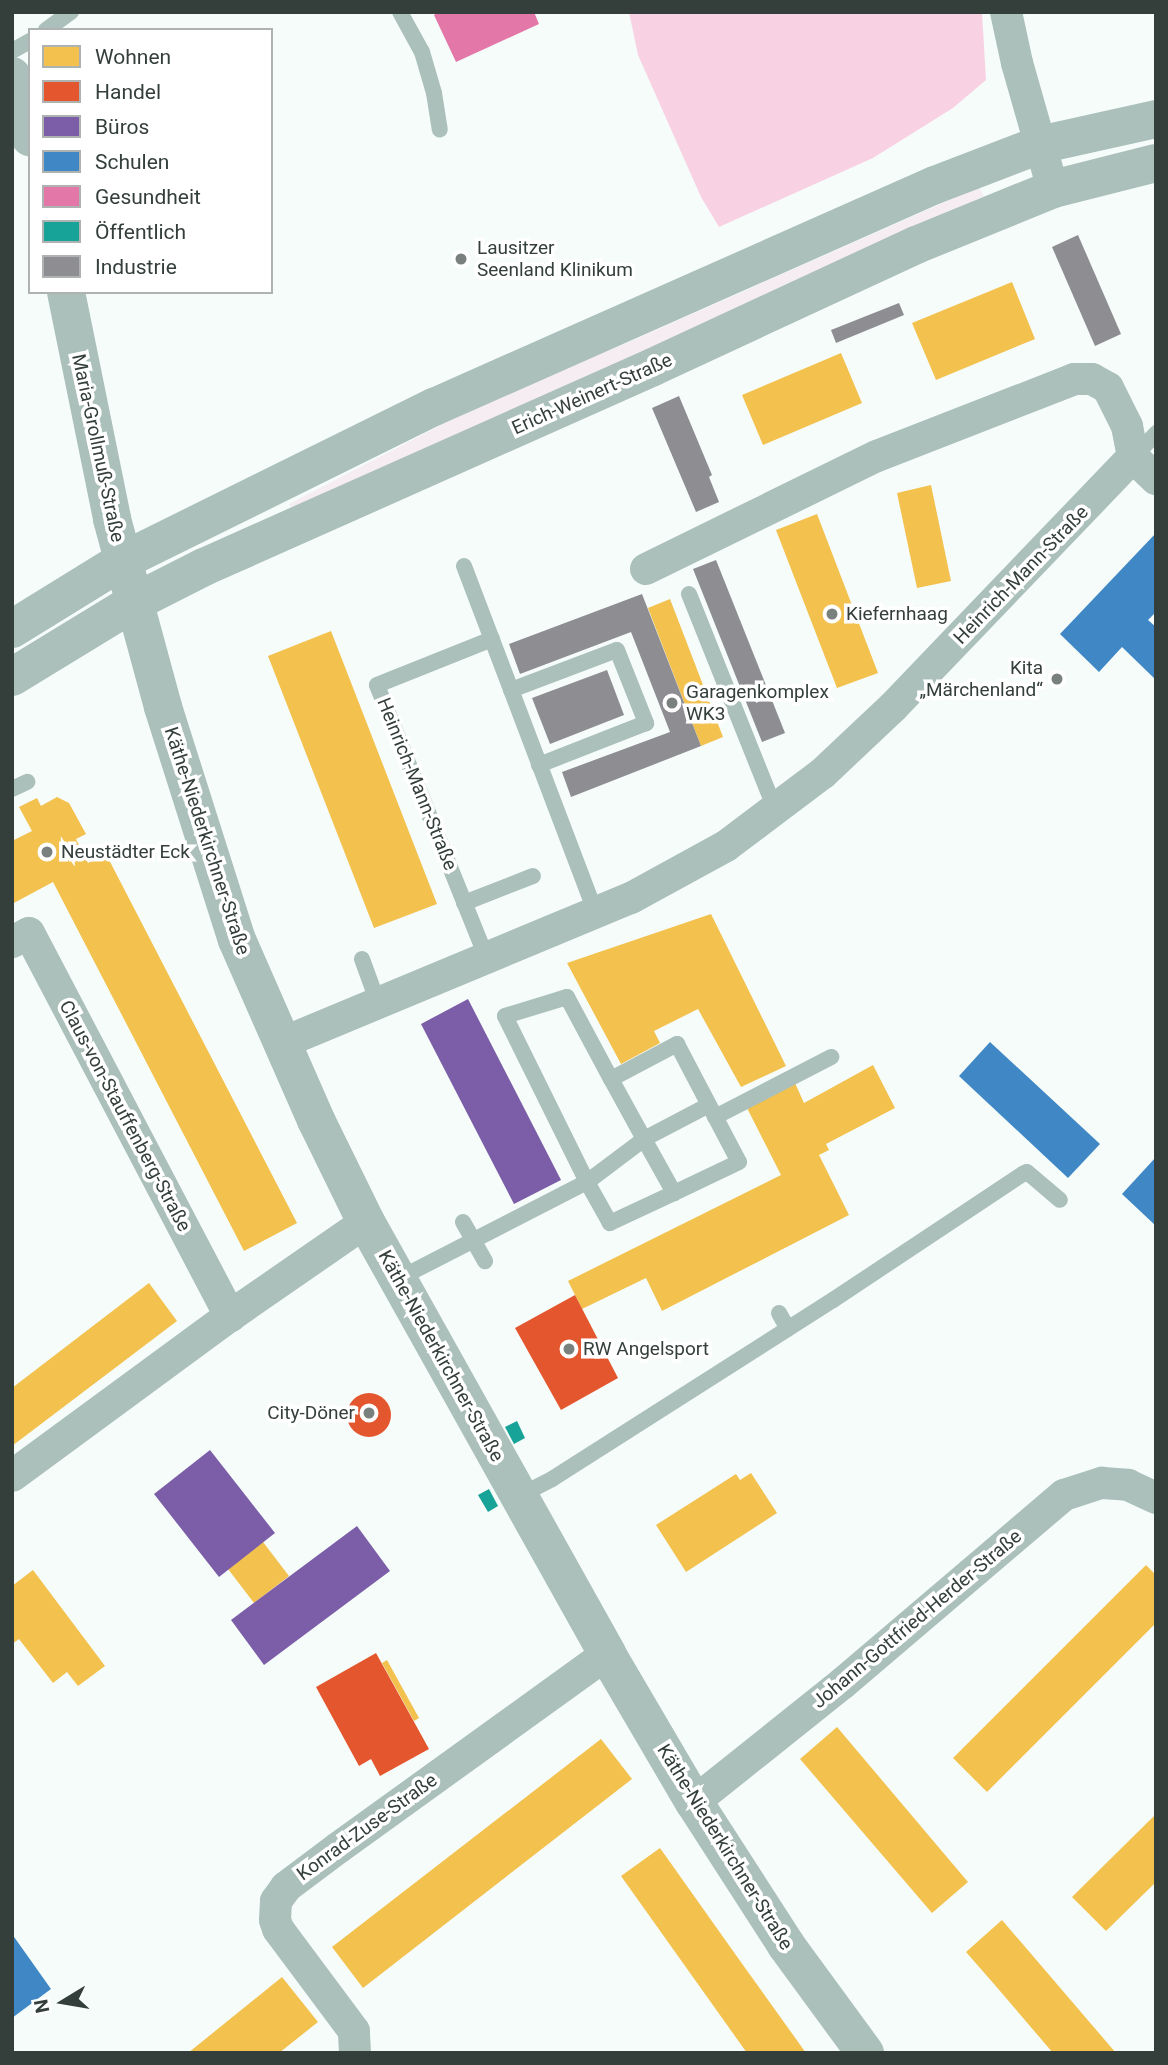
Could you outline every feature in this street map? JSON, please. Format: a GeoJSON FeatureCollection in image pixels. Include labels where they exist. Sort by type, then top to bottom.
{"type":"FeatureCollection","features":[{"type":"Feature","properties":{"kind":"street"},"geometry":{"type":"LineString","coordinates":[[1006,12],[1053,189]]}},
{"type":"Feature","properties":{"kind":"street"},"geometry":{"type":"LineString","coordinates":[[12,76],[28,130]]}},
{"type":"Feature","properties":{"kind":"street"},"geometry":{"type":"LineString","coordinates":[[12,629],[122,561],[434,407],[935,185],[1040,145],[1156,119]]}},
{"type":"Feature","properties":{"kind":"street","name":"Erich-Weinert-Straße"},"geometry":{"type":"LineString","coordinates":[[133,603],[204,567],[653,367],[916,244],[1053,189],[1156,163]]}},
{"type":"Feature","properties":{"kind":"street","name":"Maria-Grollmuß-Straße"},"geometry":{"type":"LineString","coordinates":[[66,294],[133,603]]}},
{"type":"Feature","properties":{"kind":"street"},"geometry":{"type":"LineString","coordinates":[[646,569],[877,456],[1074,379],[1092,379],[1108,388],[1145,468]]}},
{"type":"Feature","properties":{"kind":"street","name":"Heinrich-Mann-Straße"},"geometry":{"type":"LineString","coordinates":[[282,1043],[596,913],[678,875],[776,811],[823,773],[1145,468]]}},
{"type":"Feature","properties":{"kind":"street"},"geometry":{"type":"LineString","coordinates":[[12,677],[133,603]]}},
{"type":"Feature","properties":{"kind":"street","name":"Käthe-Niederkirchner-Straße"},"geometry":{"type":"LineString","coordinates":[[133,603],[237,940],[366,1222],[607,1654],[694,1802],[786,1945],[865,2053]]}},
{"type":"Feature","properties":{"kind":"street","name":"Claus-von-Stauffenberg-Straße"},"geometry":{"type":"LineString","coordinates":[[12,942],[29,933],[230,1316]]}},
{"type":"Feature","properties":{"kind":"street"},"geometry":{"type":"LineString","coordinates":[[12,1476],[230,1316],[366,1222]]}},
{"type":"Feature","properties":{"kind":"street","name":"Johann-Gottfried-Herder-Straße"},"geometry":{"type":"LineString","coordinates":[[694,1802],[843,1683],[1064,1495],[1102,1483],[1128,1485],[1156,1498]]}},
{"type":"Feature","properties":{"kind":"street","name":"Konrad-Zuse-Straße"},"geometry":{"type":"LineString","coordinates":[[355,2053],[354,2031],[278,1928],[275,1920],[276,1901],[286,1887],[338,1847],[607,1654]]}},
{"type":"Feature","properties":{"kind":"lane"},"geometry":{"type":"LineString","coordinates":[[50,28],[71,12]]}},
{"type":"Feature","properties":{"kind":"lane"},"geometry":{"type":"LineString","coordinates":[[400,12],[422,52],[434,93],[440,130]]}},
{"type":"Feature","properties":{"kind":"lane"},"geometry":{"type":"LineString","coordinates":[[12,51],[28,42]]}},
{"type":"Feature","properties":{"kind":"lane","name":"Heinrich-Mann-Straße"},"geometry":{"type":"LineString","coordinates":[[1145,468],[1156,433]]}},
{"type":"Feature","properties":{"kind":"lane"},"geometry":{"type":"LineString","coordinates":[[464,566],[596,913]]}},
{"type":"Feature","properties":{"kind":"lane"},"geometry":{"type":"LineString","coordinates":[[689,594],[776,811]]}},
{"type":"Feature","properties":{"kind":"lane","name":"Heinrich-Mann-Straße"},"geometry":{"type":"LineString","coordinates":[[487,959],[377,685],[492,639]]}},
{"type":"Feature","properties":{"kind":"lane"},"geometry":{"type":"LineString","coordinates":[[511,690],[617,650],[646,723],[539,765]]}},
{"type":"Feature","properties":{"kind":"lane"},"geometry":{"type":"LineString","coordinates":[[464,903],[533,876]]}},
{"type":"Feature","properties":{"kind":"lane"},"geometry":{"type":"LineString","coordinates":[[362,959],[378,1003]]}},
{"type":"Feature","properties":{"kind":"lane"},"geometry":{"type":"LineString","coordinates":[[611,1079],[677,1044],[740,1162],[674,1193],[610,1223],[505,1016],[567,997],[611,1079],[674,1193]]}},
{"type":"Feature","properties":{"kind":"lane"},"geometry":{"type":"LineString","coordinates":[[398,1279],[587,1182],[645,1139],[831,1057]]}},
{"type":"Feature","properties":{"kind":"lane"},"geometry":{"type":"LineString","coordinates":[[519,1496],[552,1479],[788,1329],[1027,1172],[1060,1200]]}},
{"type":"Feature","properties":{"kind":"lane"},"geometry":{"type":"LineString","coordinates":[[463,1222],[485,1261]]}},
{"type":"Feature","properties":{"kind":"lane"},"geometry":{"type":"LineString","coordinates":[[779,1313],[788,1329]]}},
{"type":"Feature","properties":{"kind":"shaded area"},"geometry":{"type":"Polygon","coordinates":[[[629,12],[982,12],[986,80],[953,108],[873,158],[719,227],[701,197],[638,55],[629,12]]]}},
{"type":"Feature","properties":{"kind":"shaded area"},"geometry":{"type":"Polygon","coordinates":[[[979,187],[984,196],[293,511],[289,504],[489,400],[629,342],[979,187]]]}},
{"type":"Feature","properties":{"kind":"building: Wohnen"},"geometry":{"type":"Polygon","coordinates":[[[1012,282],[1035,339],[936,380],[912,323],[1012,282]]]}},
{"type":"Feature","properties":{"kind":"building: Wohnen"},"geometry":{"type":"Polygon","coordinates":[[[841,353],[862,403],[763,445],[742,395],[841,353]]]}},
{"type":"Feature","properties":{"kind":"building: Wohnen","name":"Kiefernhaag"},"geometry":{"type":"Polygon","coordinates":[[[931,485],[951,581],[917,588],[897,493],[931,485]]]}},
{"type":"Feature","properties":{"kind":"building: Wohnen","name":"Kiefernhaag"},"geometry":{"type":"Polygon","coordinates":[[[817,514],[878,673],[837,688],[776,530],[817,514]]]}},
{"type":"Feature","properties":{"kind":"building: Wohnen"},"geometry":{"type":"Polygon","coordinates":[[[670,599],[723,737],[701,746],[648,608],[670,599]]]}},
{"type":"Feature","properties":{"kind":"building: Wohnen"},"geometry":{"type":"Polygon","coordinates":[[[331,631],[437,904],[374,928],[268,656],[331,631]]]}},
{"type":"Feature","properties":{"kind":"building: Wohnen"},"geometry":{"type":"Polygon","coordinates":[[[57,797],[69,803],[86,834],[76,839],[88,863],[106,854],[297,1223],[244,1251],[53,882],[12,904],[12,841],[32,831],[19,807],[37,798],[41,806],[57,797]]]}},
{"type":"Feature","properties":{"kind":"building: Wohnen"},"geometry":{"type":"Polygon","coordinates":[[[711,914],[786,1066],[741,1087],[698,1009],[654,1031],[660,1043],[621,1064],[567,963],[711,914]]]}},
{"type":"Feature","properties":{"kind":"building: Wohnen"},"geometry":{"type":"Polygon","coordinates":[[[873,1065],[895,1108],[826,1144],[829,1150],[819,1155],[849,1215],[662,1311],[646,1278],[582,1309],[568,1281],[781,1175],[747,1108],[795,1083],[804,1103],[873,1065]]]}},
{"type":"Feature","properties":{"kind":"building: Wohnen"},"geometry":{"type":"Polygon","coordinates":[[[149,1283],[177,1321],[12,1446],[12,1388],[149,1283]]]}},
{"type":"Feature","properties":{"kind":"building: Wohnen"},"geometry":{"type":"Polygon","coordinates":[[[751,1473],[777,1513],[686,1572],[656,1525],[736,1474],[740,1480],[751,1473]]]}},
{"type":"Feature","properties":{"kind":"building: Wohnen"},"geometry":{"type":"Polygon","coordinates":[[[263,1542],[289,1576],[254,1603],[228,1569],[263,1542]]]}},
{"type":"Feature","properties":{"kind":"building: Wohnen"},"geometry":{"type":"Polygon","coordinates":[[[1146,1565],[1156,1575],[1156,1623],[987,1792],[953,1758],[1146,1565]]]}},
{"type":"Feature","properties":{"kind":"building: Wohnen"},"geometry":{"type":"Polygon","coordinates":[[[33,1570],[105,1666],[78,1686],[67,1672],[53,1683],[19,1639],[12,1644],[12,1586],[33,1570]]]}},
{"type":"Feature","properties":{"kind":"building: Wohnen"},"geometry":{"type":"Polygon","coordinates":[[[387,1660],[419,1718],[414,1721],[382,1663],[387,1660]]]}},
{"type":"Feature","properties":{"kind":"building: Wohnen"},"geometry":{"type":"Polygon","coordinates":[[[837,1727],[968,1882],[932,1913],[800,1759],[837,1727]]]}},
{"type":"Feature","properties":{"kind":"building: Wohnen"},"geometry":{"type":"Polygon","coordinates":[[[601,1739],[632,1779],[363,1988],[332,1947],[601,1739]]]}},
{"type":"Feature","properties":{"kind":"building: Wohnen"},"geometry":{"type":"Polygon","coordinates":[[[1156,1814],[1156,1882],[1106,1931],[1072,1897],[1156,1814]]]}},
{"type":"Feature","properties":{"kind":"building: Wohnen"},"geometry":{"type":"Polygon","coordinates":[[[660,1848],[806,2053],[747,2053],[621,1876],[660,1848]]]}},
{"type":"Feature","properties":{"kind":"building: Wohnen"},"geometry":{"type":"Polygon","coordinates":[[[1002,1920],[1116,2053],[1053,2053],[966,1952],[1002,1920]]]}},
{"type":"Feature","properties":{"kind":"building: Wohnen"},"geometry":{"type":"Polygon","coordinates":[[[282,1977],[318,2022],[279,2053],[188,2053],[282,1977]]]}},
{"type":"Feature","properties":{"kind":"building: Handel"},"geometry":{"type":"Polygon","coordinates":[[[575,1295],[618,1378],[561,1410],[515,1328],[575,1295]]]}},
{"type":"Feature","properties":{"kind":"building: Handel","name":"City-Döner"},"geometry":{"type":"Polygon","coordinates":[[[369,1393],[385,1399],[391,1415],[385,1431],[369,1437],[353,1431],[347,1415],[353,1399],[369,1393]]]}},
{"type":"Feature","properties":{"kind":"building: Handel"},"geometry":{"type":"Polygon","coordinates":[[[376,1653],[429,1749],[380,1776],[371,1759],[359,1766],[316,1687],[376,1653]]]}},
{"type":"Feature","properties":{"kind":"building: Büros"},"geometry":{"type":"Polygon","coordinates":[[[468,999],[561,1180],[514,1204],[421,1024],[468,999]]]}},
{"type":"Feature","properties":{"kind":"building: Büros"},"geometry":{"type":"Polygon","coordinates":[[[210,1450],[275,1533],[219,1577],[154,1494],[210,1450]]]}},
{"type":"Feature","properties":{"kind":"building: Büros"},"geometry":{"type":"Polygon","coordinates":[[[357,1526],[390,1571],[264,1665],[231,1620],[357,1526]]]}},
{"type":"Feature","properties":{"kind":"building: Schulen"},"geometry":{"type":"Polygon","coordinates":[[[1156,533],[1156,612],[1148,620],[1156,627],[1156,680],[1122,647],[1099,672],[1060,634],[1156,533]]]}},
{"type":"Feature","properties":{"kind":"building: Schulen"},"geometry":{"type":"Polygon","coordinates":[[[990,1042],[1100,1144],[1068,1178],[959,1076],[990,1042]]]}},
{"type":"Feature","properties":{"kind":"building: Schulen"},"geometry":{"type":"Polygon","coordinates":[[[1156,1157],[1156,1226],[1122,1194],[1156,1157]]]}},
{"type":"Feature","properties":{"kind":"building: Schulen"},"geometry":{"type":"Polygon","coordinates":[[[12,1934],[51,1989],[12,2018],[12,1934]]]}},
{"type":"Feature","properties":{"kind":"building: Gesundheit"},"geometry":{"type":"Polygon","coordinates":[[[439,12],[534,12],[539,24],[456,62],[434,15],[439,12]]]}},
{"type":"Feature","properties":{"kind":"building: Öffentlich"},"geometry":{"type":"Polygon","coordinates":[[[517,1421],[525,1438],[514,1444],[505,1427],[517,1421]]]}},
{"type":"Feature","properties":{"kind":"building: Öffentlich"},"geometry":{"type":"Polygon","coordinates":[[[489,1489],[498,1506],[488,1512],[478,1495],[489,1489]]]}},
{"type":"Feature","properties":{"kind":"building: Industrie"},"geometry":{"type":"Polygon","coordinates":[[[1078,235],[1121,334],[1095,346],[1052,247],[1078,235]]]}},
{"type":"Feature","properties":{"kind":"building: Industrie"},"geometry":{"type":"Polygon","coordinates":[[[899,303],[904,315],[836,343],[831,330],[899,303]]]}},
{"type":"Feature","properties":{"kind":"building: Industrie"},"geometry":{"type":"Polygon","coordinates":[[[679,396],[712,475],[709,477],[719,502],[696,512],[652,408],[679,396]]]}},
{"type":"Feature","properties":{"kind":"building: Industrie"},"geometry":{"type":"Polygon","coordinates":[[[716,560],[785,733],[762,742],[693,569],[716,560]]]}},
{"type":"Feature","properties":{"kind":"building: Industrie","name":"Garagenkomplex WK3"},"geometry":{"type":"Polygon","coordinates":[[[642,594],[701,746],[571,797],[562,772],[670,732],[631,632],[520,674],[509,644],[642,594]]]}},
{"type":"Feature","properties":{"kind":"building: Industrie"},"geometry":{"type":"Polygon","coordinates":[[[607,670],[624,715],[550,744],[532,698],[607,670]]]}},
{"type":"Feature","properties":{"kind":"place","name":"Lausitzer Seenland Klinikum"},"geometry":{"type":"Point","coordinates":[461,259]}},
{"type":"Feature","properties":{"kind":"place","name":"Kiefernhaag"},"geometry":{"type":"Point","coordinates":[832,614]}},
{"type":"Feature","properties":{"kind":"place","name":"Kita „Märchenland“"},"geometry":{"type":"Point","coordinates":[1057,679]}},
{"type":"Feature","properties":{"kind":"place","name":"Garagenkomplex WK3"},"geometry":{"type":"Point","coordinates":[672,703]}},
{"type":"Feature","properties":{"kind":"place","name":"Neustädter Eck"},"geometry":{"type":"Point","coordinates":[47,852]}},
{"type":"Feature","properties":{"kind":"place","name":"RW Angelsport"},"geometry":{"type":"Point","coordinates":[569,1349]}},
{"type":"Feature","properties":{"kind":"place","name":"City-Döner"},"geometry":{"type":"Point","coordinates":[369,1413]}}]}
